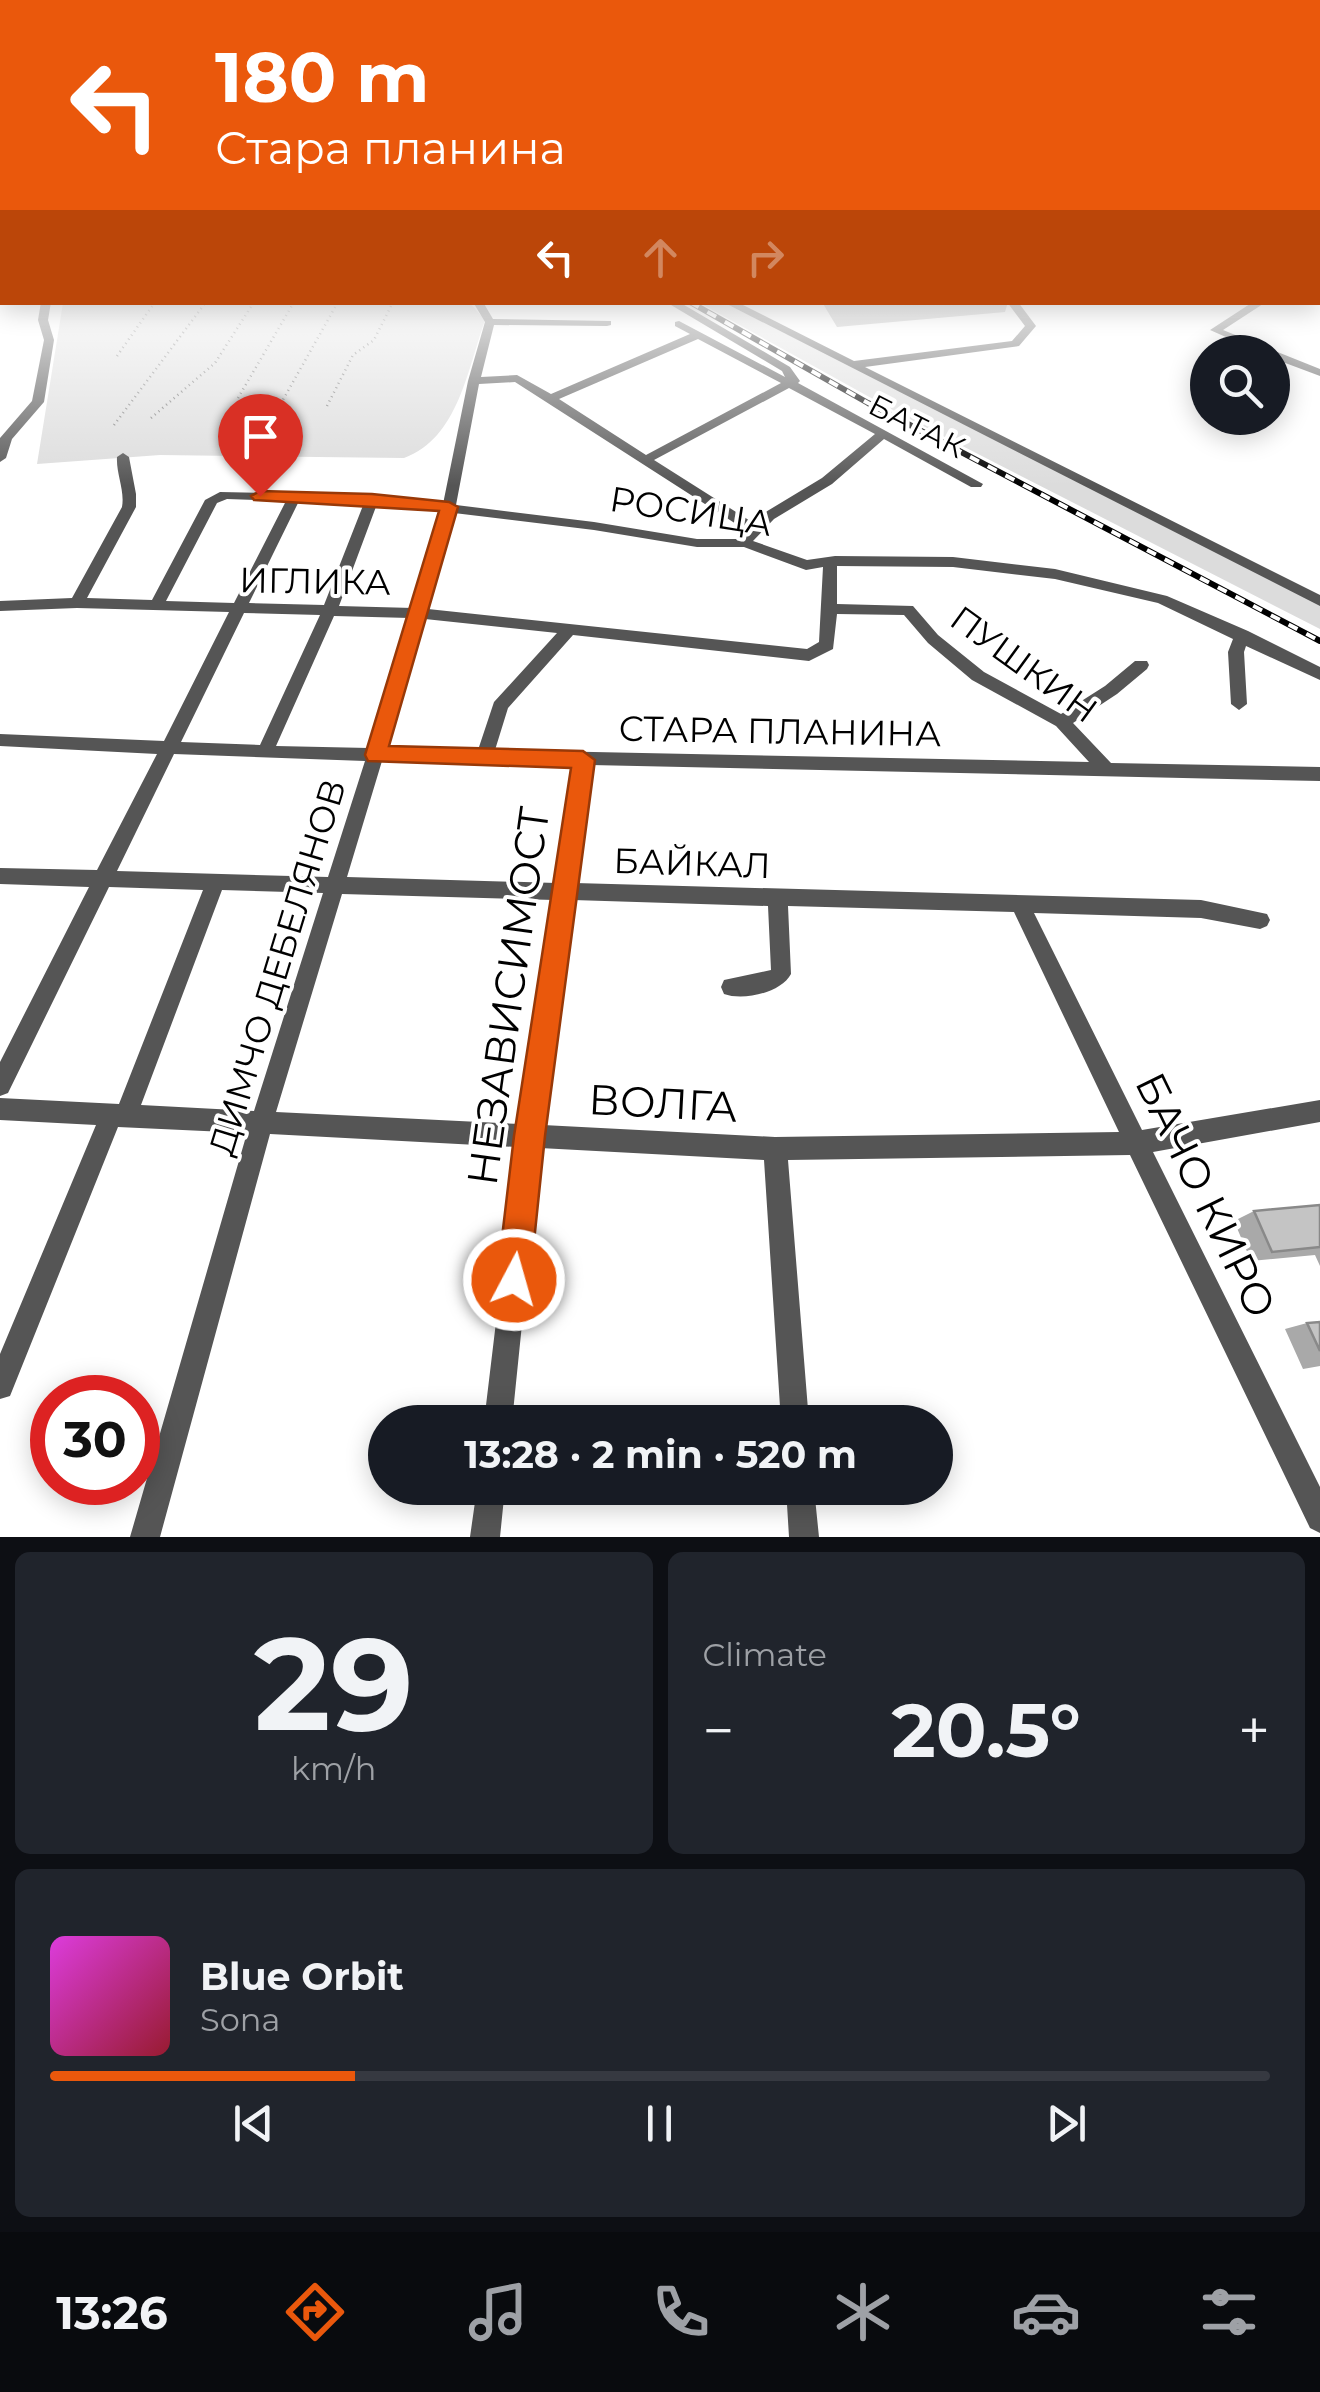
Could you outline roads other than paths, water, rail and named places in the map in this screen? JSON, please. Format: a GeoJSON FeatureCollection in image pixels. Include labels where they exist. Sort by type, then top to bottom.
{"type":"FeatureCollection","features":[{"type":"Feature","properties":{"kind":"street"},"geometry":{"type":"LineString","coordinates":[[0,452],[6,438],[38,402],[49,343]]}},
{"type":"Feature","properties":{"kind":"street","name":"ДИМЧО ДЕБЕЛЯНОВ"},"geometry":{"type":"LineString","coordinates":[[144,1537],[261,1125],[419,613],[449,507],[484,343]]}},
{"type":"Feature","properties":{"kind":"street"},"geometry":{"type":"LineString","coordinates":[[550,400],[680,343]]}},
{"type":"Feature","properties":{"kind":"street","name":"БАТАК"},"geometry":{"type":"LineString","coordinates":[[712,343],[976,484]]}},
{"type":"Feature","properties":{"kind":"street"},"geometry":{"type":"LineString","coordinates":[[645,460],[794,381],[786,369],[741,343]]}},
{"type":"Feature","properties":{"kind":"street"},"geometry":{"type":"LineString","coordinates":[[806,343],[1320,601]]}},
{"type":"Feature","properties":{"kind":"street"},"geometry":{"type":"LineString","coordinates":[[850,366],[1016,343]]}},
{"type":"Feature","properties":{"kind":"street"},"geometry":{"type":"LineString","coordinates":[[1290,362],[1320,373]]}},
{"type":"Feature","properties":{"kind":"street"},"geometry":{"type":"LineString","coordinates":[[474,381],[516,378],[645,460],[750,536],[769,516],[840,471],[880,436]]}},
{"type":"Feature","properties":{"kind":"street"},"geometry":{"type":"LineString","coordinates":[[77,602],[129,507],[124,458]]}},
{"type":"Feature","properties":{"kind":"street","name":"РОСИЦА"},"geometry":{"type":"LineString","coordinates":[[156,606],[212,500],[225,495],[372,499],[698,544],[750,536],[806,564],[953,562],[1055,574],[1144,593],[1243,635],[1320,674]]}},
{"type":"Feature","properties":{"kind":"street"},"geometry":{"type":"LineString","coordinates":[[0,1085],[294,498]]}},
{"type":"Feature","properties":{"kind":"street"},"geometry":{"type":"LineString","coordinates":[[265,752],[329,611],[372,499]]}},
{"type":"Feature","properties":{"kind":"street"},"geometry":{"type":"LineString","coordinates":[[830,562],[830,608]]}},
{"type":"Feature","properties":{"kind":"street","name":"ИГЛИКА"},"geometry":{"type":"LineString","coordinates":[[0,606],[77,602],[419,613],[809,655],[827,645],[830,608]]}},
{"type":"Feature","properties":{"kind":"street","name":"ПУШКИН"},"geometry":{"type":"LineString","coordinates":[[830,608],[908,610],[933,639],[978,676],[1062,722],[1107,770]]}},
{"type":"Feature","properties":{"kind":"street"},"geometry":{"type":"LineString","coordinates":[[484,757],[500,706],[570,629]]}},
{"type":"Feature","properties":{"kind":"street"},"geometry":{"type":"LineString","coordinates":[[1239,704],[1236,652],[1243,635]]}},
{"type":"Feature","properties":{"kind":"street"},"geometry":{"type":"LineString","coordinates":[[1062,722],[1141,665]]}},
{"type":"Feature","properties":{"kind":"street","name":"СТАРА ПЛАНИНА"},"geometry":{"type":"LineString","coordinates":[[0,740],[376,755],[1320,774]]}},
{"type":"Feature","properties":{"kind":"street","name":"НЕЗАВИСИМОСТ"},"geometry":{"type":"LineString","coordinates":[[500,1405],[530,1136],[583,760]]}},
{"type":"Feature","properties":{"kind":"street","name":"БАЙКАЛ"},"geometry":{"type":"LineString","coordinates":[[0,876],[1201,910],[1260,920]]}},
{"type":"Feature","properties":{"kind":"street"},"geometry":{"type":"LineString","coordinates":[[0,1386],[216,880]]}},
{"type":"Feature","properties":{"kind":"street"},"geometry":{"type":"LineString","coordinates":[[731,987],[772,981],[781,974],[778,898]]}},
{"type":"Feature","properties":{"kind":"street","name":"БАЧО КИРО"},"geometry":{"type":"LineString","coordinates":[[1020,906],[1320,1518]]}},
{"type":"Feature","properties":{"kind":"street","name":"ВОЛГА"},"geometry":{"type":"LineString","coordinates":[[0,1109],[776,1149],[1136,1143],[1320,1112]]}},
{"type":"Feature","properties":{"kind":"street"},"geometry":{"type":"LineString","coordinates":[[776,1149],[795,1405]]}},
{"type":"Feature","properties":{"kind":"street"},"geometry":{"type":"LineString","coordinates":[[485,1537],[489,1505]]}},
{"type":"Feature","properties":{"kind":"street"},"geometry":{"type":"LineString","coordinates":[[801,1505],[804,1537]]}},
{"type":"Feature","properties":{"kind":"railway"},"geometry":{"type":"LineString","coordinates":[[762,343],[868,403],[1320,641]]}}]}
